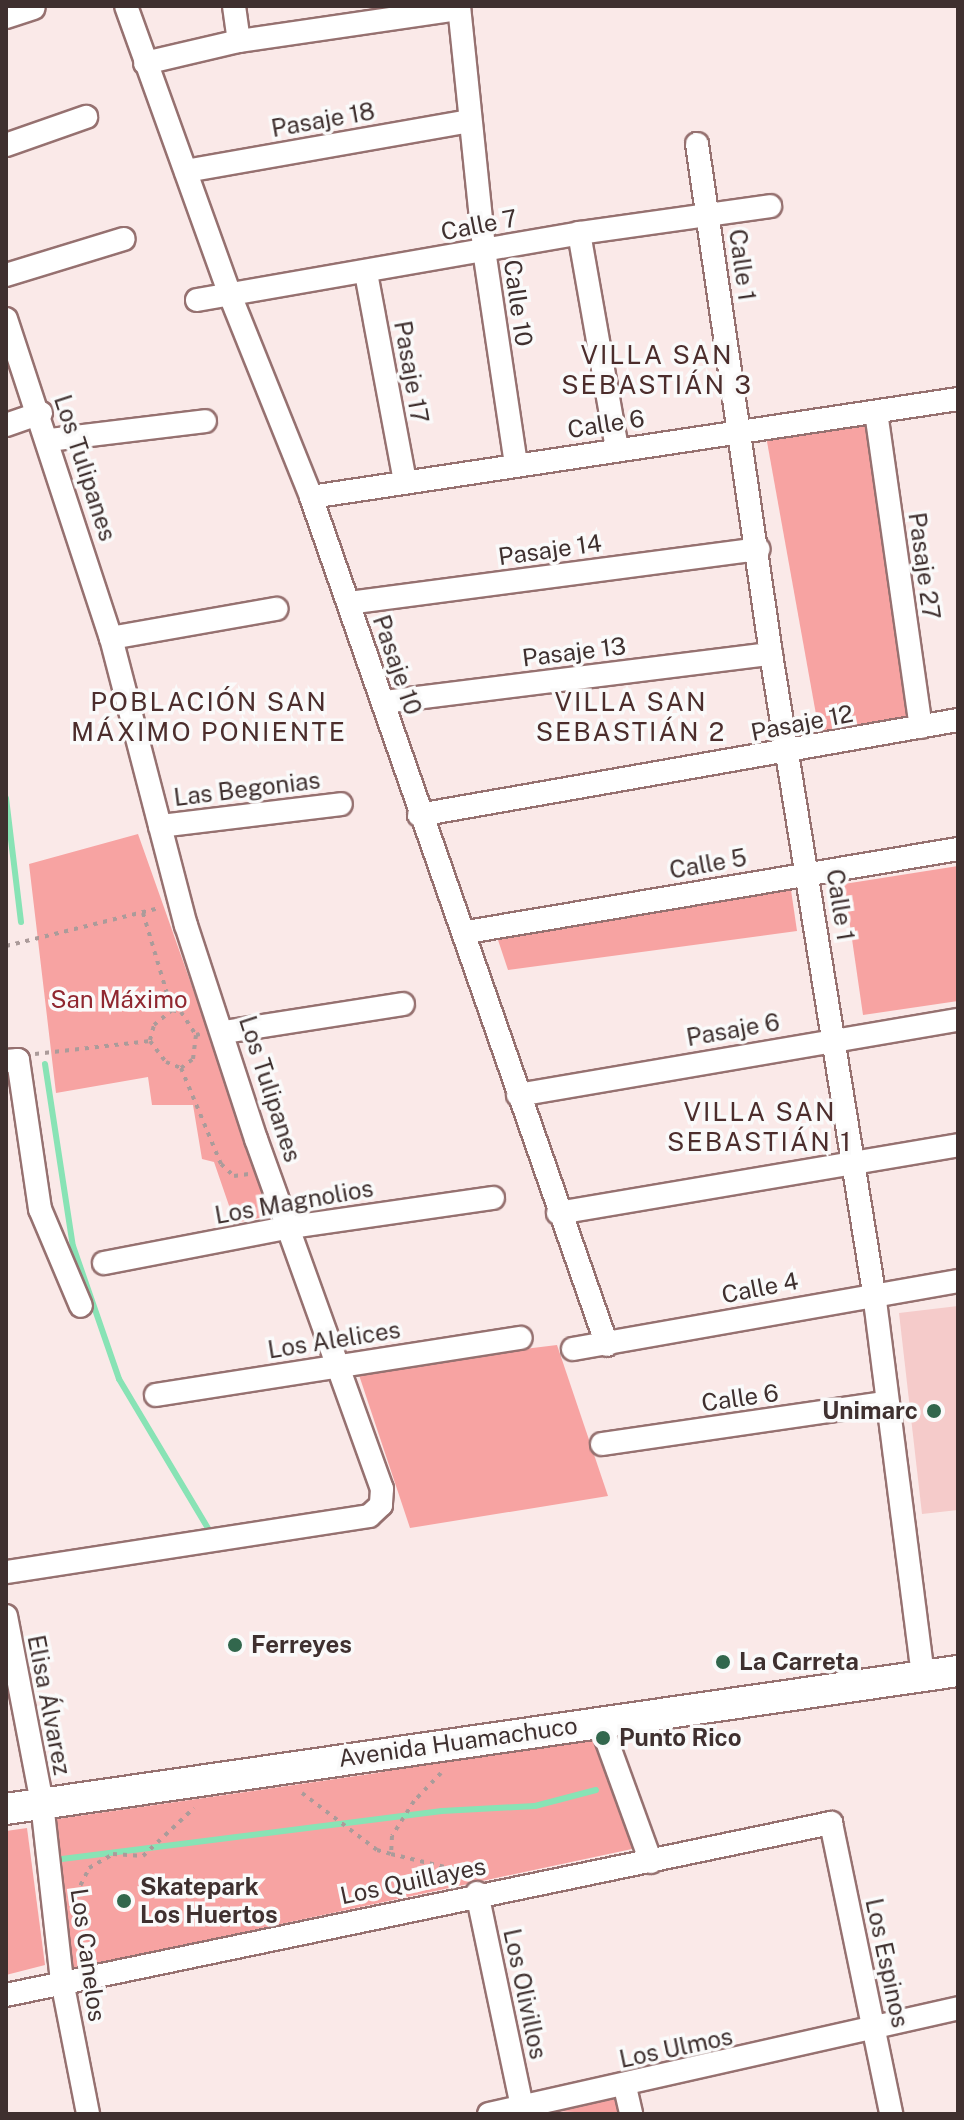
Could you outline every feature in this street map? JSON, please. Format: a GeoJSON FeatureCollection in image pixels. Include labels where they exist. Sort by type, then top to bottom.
{"type":"FeatureCollection","features":[{"type":"Feature","properties":{"kind":"main road","name":"Avenida Huamachuco"},"geometry":{"type":"LineString","coordinates":[[6,1809],[958,1671]]}},
{"type":"Feature","properties":{"kind":"street","name":"Pasaje 10"},"geometry":{"type":"LineString","coordinates":[[126,6],[230,295],[311,497],[384,702],[419,815],[467,932],[518,1095],[607,1345]]}},
{"type":"Feature","properties":{"kind":"street"},"geometry":{"type":"LineString","coordinates":[[234,6],[239,41]]}},
{"type":"Feature","properties":{"kind":"street"},"geometry":{"type":"LineString","coordinates":[[6,17],[34,8]]}},
{"type":"Feature","properties":{"kind":"street"},"geometry":{"type":"LineString","coordinates":[[145,63],[344,15],[459,8]]}},
{"type":"Feature","properties":{"kind":"street","name":"Calle 10"},"geometry":{"type":"LineString","coordinates":[[459,8],[484,250],[516,464]]}},
{"type":"Feature","properties":{"kind":"street"},"geometry":{"type":"LineString","coordinates":[[6,145],[86,117]]}},
{"type":"Feature","properties":{"kind":"street","name":"Pasaje 18"},"geometry":{"type":"LineString","coordinates":[[186,171],[470,121]]}},
{"type":"Feature","properties":{"kind":"street","name":"Calle 1"},"geometry":{"type":"LineString","coordinates":[[697,144],[771,654],[809,873],[851,1161],[874,1293],[884,1403],[923,1675]]}},
{"type":"Feature","properties":{"kind":"street","name":"Calle 7"},"geometry":{"type":"LineString","coordinates":[[197,300],[366,273],[579,233],[770,206]]}},
{"type":"Feature","properties":{"kind":"street"},"geometry":{"type":"LineString","coordinates":[[579,233],[617,449]]}},
{"type":"Feature","properties":{"kind":"street"},"geometry":{"type":"LineString","coordinates":[[6,275],[124,239]]}},
{"type":"Feature","properties":{"kind":"street","name":"Pasaje 17"},"geometry":{"type":"LineString","coordinates":[[366,273],[405,481]]}},
{"type":"Feature","properties":{"kind":"street","name":"Los Tulipanes"},"geometry":{"type":"LineString","coordinates":[[6,319],[41,413],[111,638],[181,902],[269,1172],[382,1489],[381,1505],[369,1516],[6,1572]]}},
{"type":"Feature","properties":{"kind":"street","name":"Calle 6"},"geometry":{"type":"LineString","coordinates":[[311,497],[740,429],[958,399]]}},
{"type":"Feature","properties":{"kind":"street","name":"Pasaje 27"},"geometry":{"type":"LineString","coordinates":[[876,412],[921,727]]}},
{"type":"Feature","properties":{"kind":"street"},"geometry":{"type":"LineString","coordinates":[[6,425],[41,413]]}},
{"type":"Feature","properties":{"kind":"street"},"geometry":{"type":"LineString","coordinates":[[49,440],[205,421]]}},
{"type":"Feature","properties":{"kind":"street","name":"Pasaje 14"},"geometry":{"type":"LineString","coordinates":[[349,603],[758,549]]}},
{"type":"Feature","properties":{"kind":"street"},"geometry":{"type":"LineString","coordinates":[[111,638],[276,609]]}},
{"type":"Feature","properties":{"kind":"street","name":"Pasaje 13"},"geometry":{"type":"LineString","coordinates":[[384,702],[771,654]]}},
{"type":"Feature","properties":{"kind":"street","name":"Pasaje 12"},"geometry":{"type":"LineString","coordinates":[[419,815],[789,753],[958,720]]}},
{"type":"Feature","properties":{"kind":"street","name":"Las Begonias"},"geometry":{"type":"LineString","coordinates":[[160,826],[341,804]]}},
{"type":"Feature","properties":{"kind":"street","name":"Calle 5"},"geometry":{"type":"LineString","coordinates":[[467,932],[958,849]]}},
{"type":"Feature","properties":{"kind":"street"},"geometry":{"type":"LineString","coordinates":[[225,1032],[403,1004]]}},
{"type":"Feature","properties":{"kind":"street","name":"Pasaje 6"},"geometry":{"type":"LineString","coordinates":[[518,1095],[834,1038],[958,1020]]}},
{"type":"Feature","properties":{"kind":"street"},"geometry":{"type":"LineString","coordinates":[[12,1060],[40,1209],[81,1306]]}},
{"type":"Feature","properties":{"kind":"street"},"geometry":{"type":"LineString","coordinates":[[558,1213],[958,1145]]}},
{"type":"Feature","properties":{"kind":"street","name":"Los Magnolios"},"geometry":{"type":"LineString","coordinates":[[104,1263],[291,1227],[493,1198]]}},
{"type":"Feature","properties":{"kind":"street","name":"Calle 4"},"geometry":{"type":"LineString","coordinates":[[573,1349],[874,1293],[958,1281]]}},
{"type":"Feature","properties":{"kind":"street","name":"Los Alelices"},"geometry":{"type":"LineString","coordinates":[[156,1395],[521,1338]]}},
{"type":"Feature","properties":{"kind":"street","name":"Calle 6"},"geometry":{"type":"LineString","coordinates":[[602,1444],[884,1403]]}},
{"type":"Feature","properties":{"kind":"street","name":"Elisa Álvarez"},"geometry":{"type":"LineString","coordinates":[[6,1616],[42,1803]]}},
{"type":"Feature","properties":{"kind":"street"},"geometry":{"type":"LineString","coordinates":[[600,1722],[651,1862]]}},
{"type":"Feature","properties":{"kind":"street","name":"Los Canelos"},"geometry":{"type":"LineString","coordinates":[[42,1803],[62,1981],[88,2114]]}},
{"type":"Feature","properties":{"kind":"street","name":"Los Quillayes"},"geometry":{"type":"LineString","coordinates":[[6,1995],[477,1893],[651,1862],[831,1823]]}},
{"type":"Feature","properties":{"kind":"street","name":"Los Espinos"},"geometry":{"type":"LineString","coordinates":[[831,1823],[891,2114]]}},
{"type":"Feature","properties":{"kind":"street","name":"Los Olivillos"},"geometry":{"type":"LineString","coordinates":[[477,1893],[534,2108]]}},
{"type":"Feature","properties":{"kind":"street","name":"Los Ulmos"},"geometry":{"type":"LineString","coordinates":[[489,2114],[534,2108],[874,2031],[958,2008]]}},
{"type":"Feature","properties":{"kind":"street"},"geometry":{"type":"LineString","coordinates":[[625,2087],[631,2114]]}},
{"type":"Feature","properties":{"kind":"path"},"geometry":{"type":"LineString","coordinates":[[6,946],[181,902]]}},
{"type":"Feature","properties":{"kind":"path"},"geometry":{"type":"LineString","coordinates":[[143,913],[172,1010]]}},
{"type":"Feature","properties":{"kind":"path"},"geometry":{"type":"LineString","coordinates":[[172,1010],[181,1012],[196,1035],[197,1052],[181,1068]]}},
{"type":"Feature","properties":{"kind":"path"},"geometry":{"type":"LineString","coordinates":[[150,1041],[154,1025],[172,1010]]}},
{"type":"Feature","properties":{"kind":"path"},"geometry":{"type":"LineString","coordinates":[[196,1035],[225,1032]]}},
{"type":"Feature","properties":{"kind":"path"},"geometry":{"type":"LineString","coordinates":[[12,1060],[150,1041]]}},
{"type":"Feature","properties":{"kind":"path"},"geometry":{"type":"LineString","coordinates":[[150,1041],[166,1062],[181,1068],[221,1164],[234,1176],[269,1172]]}},
{"type":"Feature","properties":{"kind":"path"},"geometry":{"type":"LineString","coordinates":[[299,1791],[357,1836],[391,1854],[457,1870],[477,1893]]}},
{"type":"Feature","properties":{"kind":"path"},"geometry":{"type":"LineString","coordinates":[[391,1854],[392,1836],[414,1801]]}},
{"type":"Feature","properties":{"kind":"path"},"geometry":{"type":"LineString","coordinates":[[76,1894],[89,1868],[113,1854],[143,1856],[194,1808]]}},
{"type":"Feature","properties":{"kind":"green space"},"geometry":{"type":"Polygon","coordinates":[[[869,425],[911,717],[819,731],[766,436],[869,425]]]}},
{"type":"Feature","properties":{"kind":"green space","name":"San Máximo"},"geometry":{"type":"Polygon","coordinates":[[[138,834],[273,1215],[235,1223],[214,1162],[202,1159],[193,1105],[152,1105],[148,1077],[56,1093],[29,864],[138,834]]]}},
{"type":"Feature","properties":{"kind":"green space"},"geometry":{"type":"Polygon","coordinates":[[[958,866],[958,1001],[863,1015],[844,884],[958,866]]]}},
{"type":"Feature","properties":{"kind":"green space"},"geometry":{"type":"Polygon","coordinates":[[[791,890],[797,931],[508,970],[496,934],[791,890]]]}},
{"type":"Feature","properties":{"kind":"green space"},"geometry":{"type":"Polygon","coordinates":[[[557,1345],[608,1496],[410,1528],[357,1369],[557,1345]]]}},
{"type":"Feature","properties":{"kind":"green space"},"geometry":{"type":"Polygon","coordinates":[[[599,1728],[646,1846],[66,1970],[50,1820],[377,1773],[599,1728]]]}},
{"type":"Feature","properties":{"kind":"green space"},"geometry":{"type":"Polygon","coordinates":[[[27,1828],[45,1965],[6,1975],[6,1831],[27,1828]]]}},
{"type":"Feature","properties":{"kind":"green space"},"geometry":{"type":"Polygon","coordinates":[[[617,2099],[620,2114],[552,2111],[617,2099]]]}},
{"type":"Feature","properties":{"kind":"building","name":"Unimarc"},"geometry":{"type":"Polygon","coordinates":[[[958,1306],[958,1510],[922,1514],[899,1313],[958,1306]]]}},
{"type":"Feature","properties":{"kind":"waterway"},"geometry":{"type":"LineString","coordinates":[[6,798],[21,922]]}},
{"type":"Feature","properties":{"kind":"waterway"},"geometry":{"type":"LineString","coordinates":[[45,1064],[73,1246],[119,1379],[212,1535]]}},
{"type":"Feature","properties":{"kind":"waterway"},"geometry":{"type":"LineString","coordinates":[[54,1860],[442,1811],[535,1806],[596,1790]]}},
{"type":"Feature","properties":{"kind":"place","name":"Unimarc"},"geometry":{"type":"Point","coordinates":[934,1411]}},
{"type":"Feature","properties":{"kind":"place","name":"Ferreyes"},"geometry":{"type":"Point","coordinates":[235,1645]}},
{"type":"Feature","properties":{"kind":"place","name":"La Carreta"},"geometry":{"type":"Point","coordinates":[723,1662]}},
{"type":"Feature","properties":{"kind":"place","name":"Punto Rico"},"geometry":{"type":"Point","coordinates":[603,1738]}},
{"type":"Feature","properties":{"kind":"place","name":"Skatepark Los Huertos"},"geometry":{"type":"Point","coordinates":[124,1901]}},
{"type":"Feature","properties":{"kind":"district","name":"VILLA SAN SEBASTIÁN 3"},"geometry":{"type":"Point","coordinates":[657,370]}},
{"type":"Feature","properties":{"kind":"district","name":"POBLACIÓN SAN MÁXIMO PONIENTE"},"geometry":{"type":"Point","coordinates":[209,717]}},
{"type":"Feature","properties":{"kind":"district","name":"VILLA SAN SEBASTIÁN 2"},"geometry":{"type":"Point","coordinates":[631,717]}},
{"type":"Feature","properties":{"kind":"district","name":"VILLA SAN SEBASTIÁN 1"},"geometry":{"type":"Point","coordinates":[760,1127]}}]}
